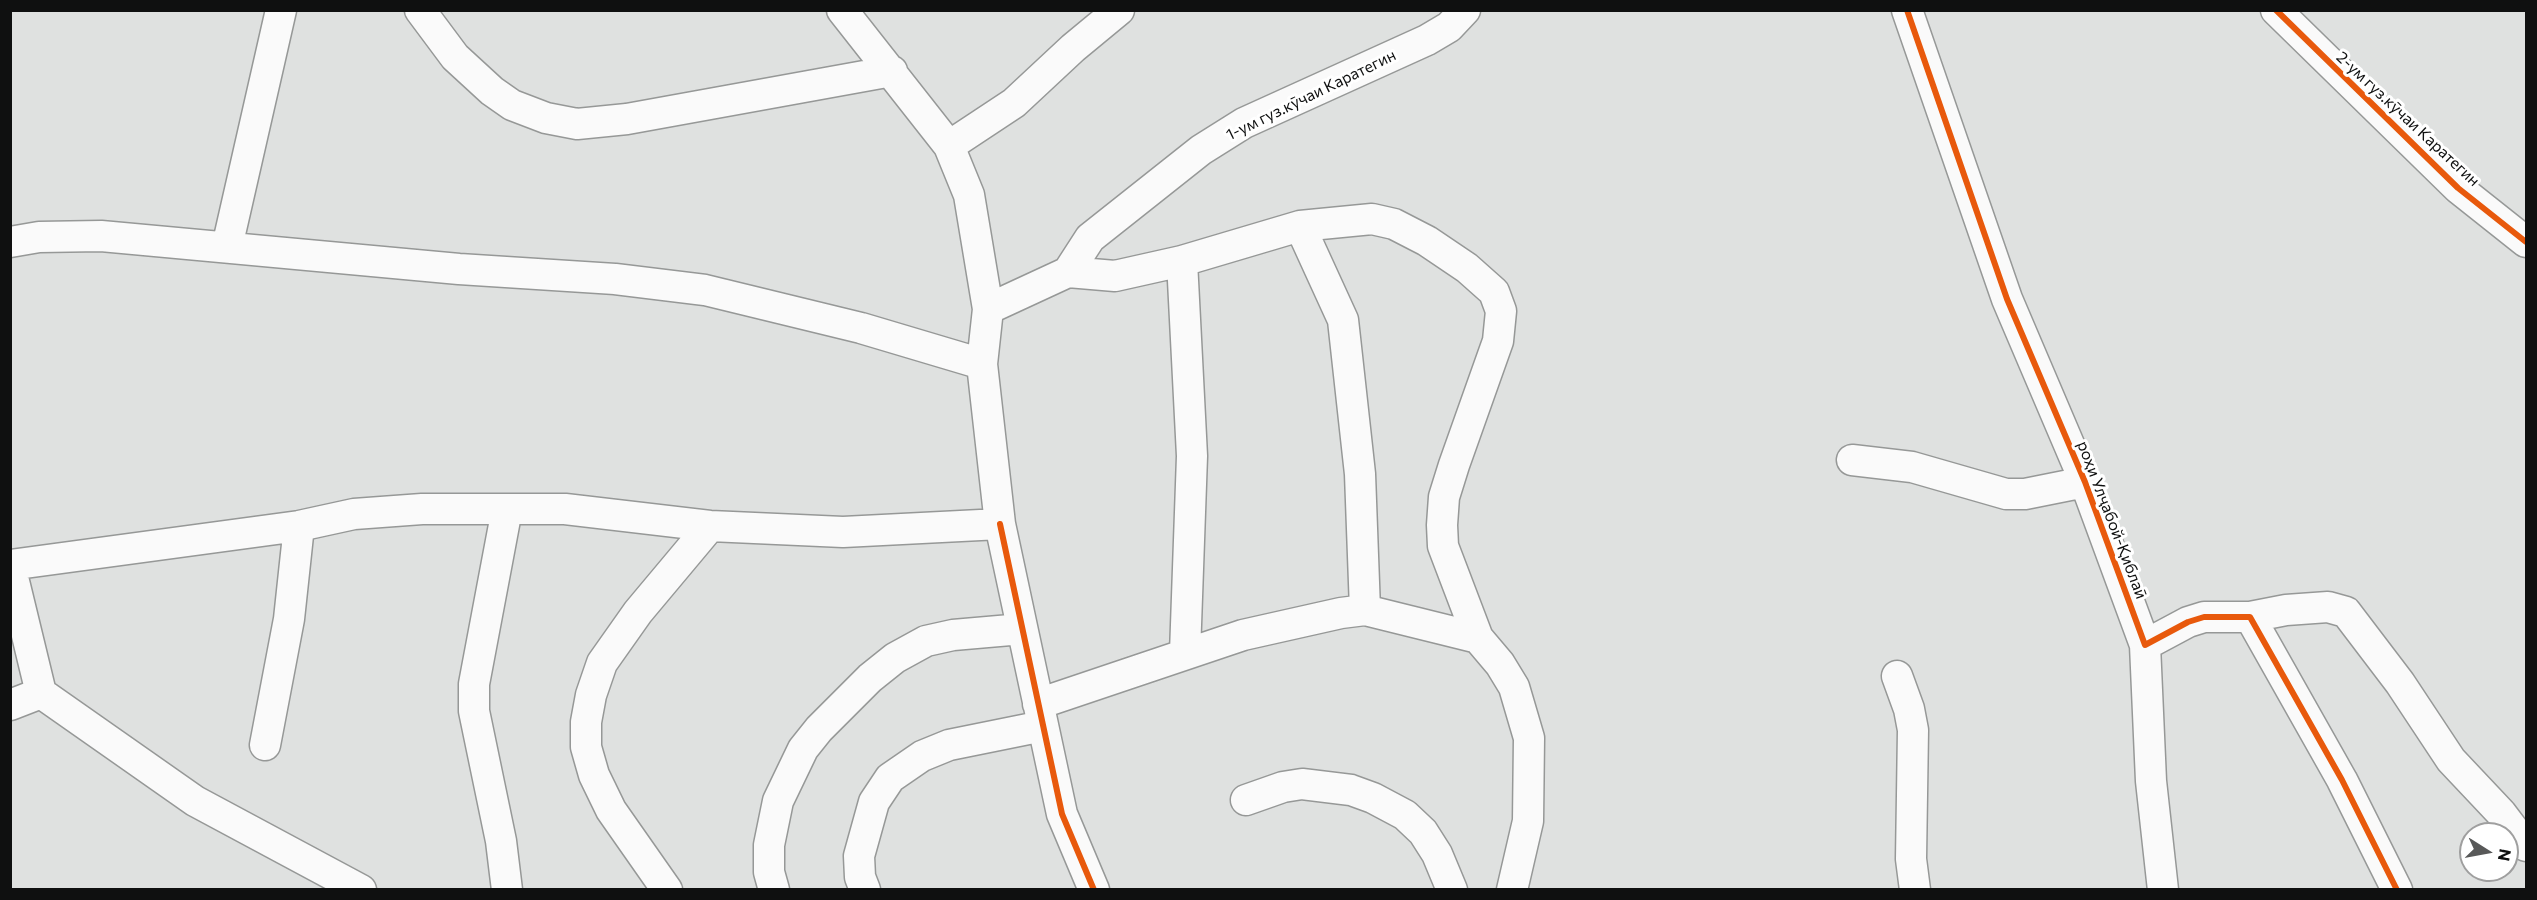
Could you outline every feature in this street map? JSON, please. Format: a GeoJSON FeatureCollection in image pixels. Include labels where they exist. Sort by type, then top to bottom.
{"type":"FeatureCollection","features":[{"type":"Feature","properties":{"kind":"street"},"geometry":{"type":"LineString","coordinates":[[227,247],[281,10]]}},
{"type":"Feature","properties":{"kind":"street"},"geometry":{"type":"LineString","coordinates":[[420,10],[454,57],[492,91],[512,105],[546,118],[577,124],[627,119],[892,71]]}},
{"type":"Feature","properties":{"kind":"street"},"geometry":{"type":"LineString","coordinates":[[842,10],[949,146],[969,195],[988,309],[982,363],[1000,524],[1062,814],[1094,890]]}},
{"type":"Feature","properties":{"kind":"street"},"geometry":{"type":"LineString","coordinates":[[949,146],[1014,103],[1073,48],[1119,10]]}},
{"type":"Feature","properties":{"kind":"street","name":"1-ум гуз.кӯчаи Каратегин"},"geometry":{"type":"LineString","coordinates":[[1068,272],[1090,238],[1201,150],[1244,123],[1427,40],[1449,27],[1465,10]]}},
{"type":"Feature","properties":{"kind":"street","name":"роҳи Улҷабой-Қиблаӣ"},"geometry":{"type":"LineString","coordinates":[[1907,10],[2007,299],[2085,482],[2145,645],[2151,781],[2163,890]]}},
{"type":"Feature","properties":{"kind":"street","name":"2-ум гуз.кӯчаи Каратегин"},"geometry":{"type":"LineString","coordinates":[[2276,10],[2458,188],[2526,242]]}},
{"type":"Feature","properties":{"kind":"street"},"geometry":{"type":"LineString","coordinates":[[988,309],[1068,272],[1115,276],[1182,261],[1300,226],[1372,219],[1394,224],[1427,241],[1482,280],[1499,302],[1501,324],[1498,341],[1444,497],[1443,546],[1478,638],[1500,664],[1514,687],[1529,738],[1528,821],[1512,890]]}},
{"type":"Feature","properties":{"kind":"street"},"geometry":{"type":"LineString","coordinates":[[1300,226],[1343,320],[1360,474],[1365,610]]}},
{"type":"Feature","properties":{"kind":"street"},"geometry":{"type":"LineString","coordinates":[[10,242],[39,237],[101,236],[459,269],[615,279],[705,290],[861,328],[982,363]]}},
{"type":"Feature","properties":{"kind":"street"},"geometry":{"type":"LineString","coordinates":[[1182,261],[1192,456],[1185,653]]}},
{"type":"Feature","properties":{"kind":"street"},"geometry":{"type":"LineString","coordinates":[[1852,459],[1912,467],[2006,494],[2025,494],[2085,482]]}},
{"type":"Feature","properties":{"kind":"street"},"geometry":{"type":"LineString","coordinates":[[361,890],[195,801],[41,693],[10,565],[299,526],[354,514],[422,509],[565,509],[710,526],[843,532],[1000,524]]}},
{"type":"Feature","properties":{"kind":"street"},"geometry":{"type":"LineString","coordinates":[[507,509],[474,684],[474,711],[501,841],[507,890]]}},
{"type":"Feature","properties":{"kind":"street"},"geometry":{"type":"LineString","coordinates":[[265,745],[289,619],[299,526]]}},
{"type":"Feature","properties":{"kind":"street"},"geometry":{"type":"LineString","coordinates":[[668,890],[611,810],[589,756],[586,722],[591,695],[602,663],[638,612],[710,526]]}},
{"type":"Feature","properties":{"kind":"street"},"geometry":{"type":"LineString","coordinates":[[2145,645],[2188,622],[2204,617],[2250,617],[2286,610],[2328,607],[2346,612],[2400,683],[2451,760],[2501,813],[2526,846]]}},
{"type":"Feature","properties":{"kind":"street"},"geometry":{"type":"LineString","coordinates":[[865,890],[860,878],[859,856],[874,802],[890,778],[922,756],[1040,715],[1185,653],[1310,618],[1365,610],[1478,638]]}},
{"type":"Feature","properties":{"kind":"street"},"geometry":{"type":"LineString","coordinates":[[2250,617],[2342,780],[2397,890]]}},
{"type":"Feature","properties":{"kind":"street"},"geometry":{"type":"LineString","coordinates":[[774,890],[769,872],[769,845],[778,801],[803,749],[819,729],[870,678],[895,658],[926,641],[952,635],[1022,629]]}},
{"type":"Feature","properties":{"kind":"street"},"geometry":{"type":"LineString","coordinates":[[1897,676],[1909,709],[1913,730],[1911,858],[1915,890]]}},
{"type":"Feature","properties":{"kind":"street"},"geometry":{"type":"LineString","coordinates":[[10,705],[41,693]]}},
{"type":"Feature","properties":{"kind":"street"},"geometry":{"type":"LineString","coordinates":[[1246,801],[1283,787],[1302,784],[1350,790],[1373,798],[1405,815],[1423,832],[1437,854],[1452,890]]}},
{"type":"Feature","properties":{"kind":"cycle path"},"geometry":{"type":"LineString","coordinates":[[1907,10],[2007,299],[2085,482],[2145,645],[2188,622],[2204,617],[2250,617],[2342,780],[2397,890]]}},
{"type":"Feature","properties":{"kind":"cycle path"},"geometry":{"type":"LineString","coordinates":[[2276,10],[2458,188],[2526,242]]}},
{"type":"Feature","properties":{"kind":"cycle path"},"geometry":{"type":"LineString","coordinates":[[1000,524],[1062,814],[1094,890]]}}]}
